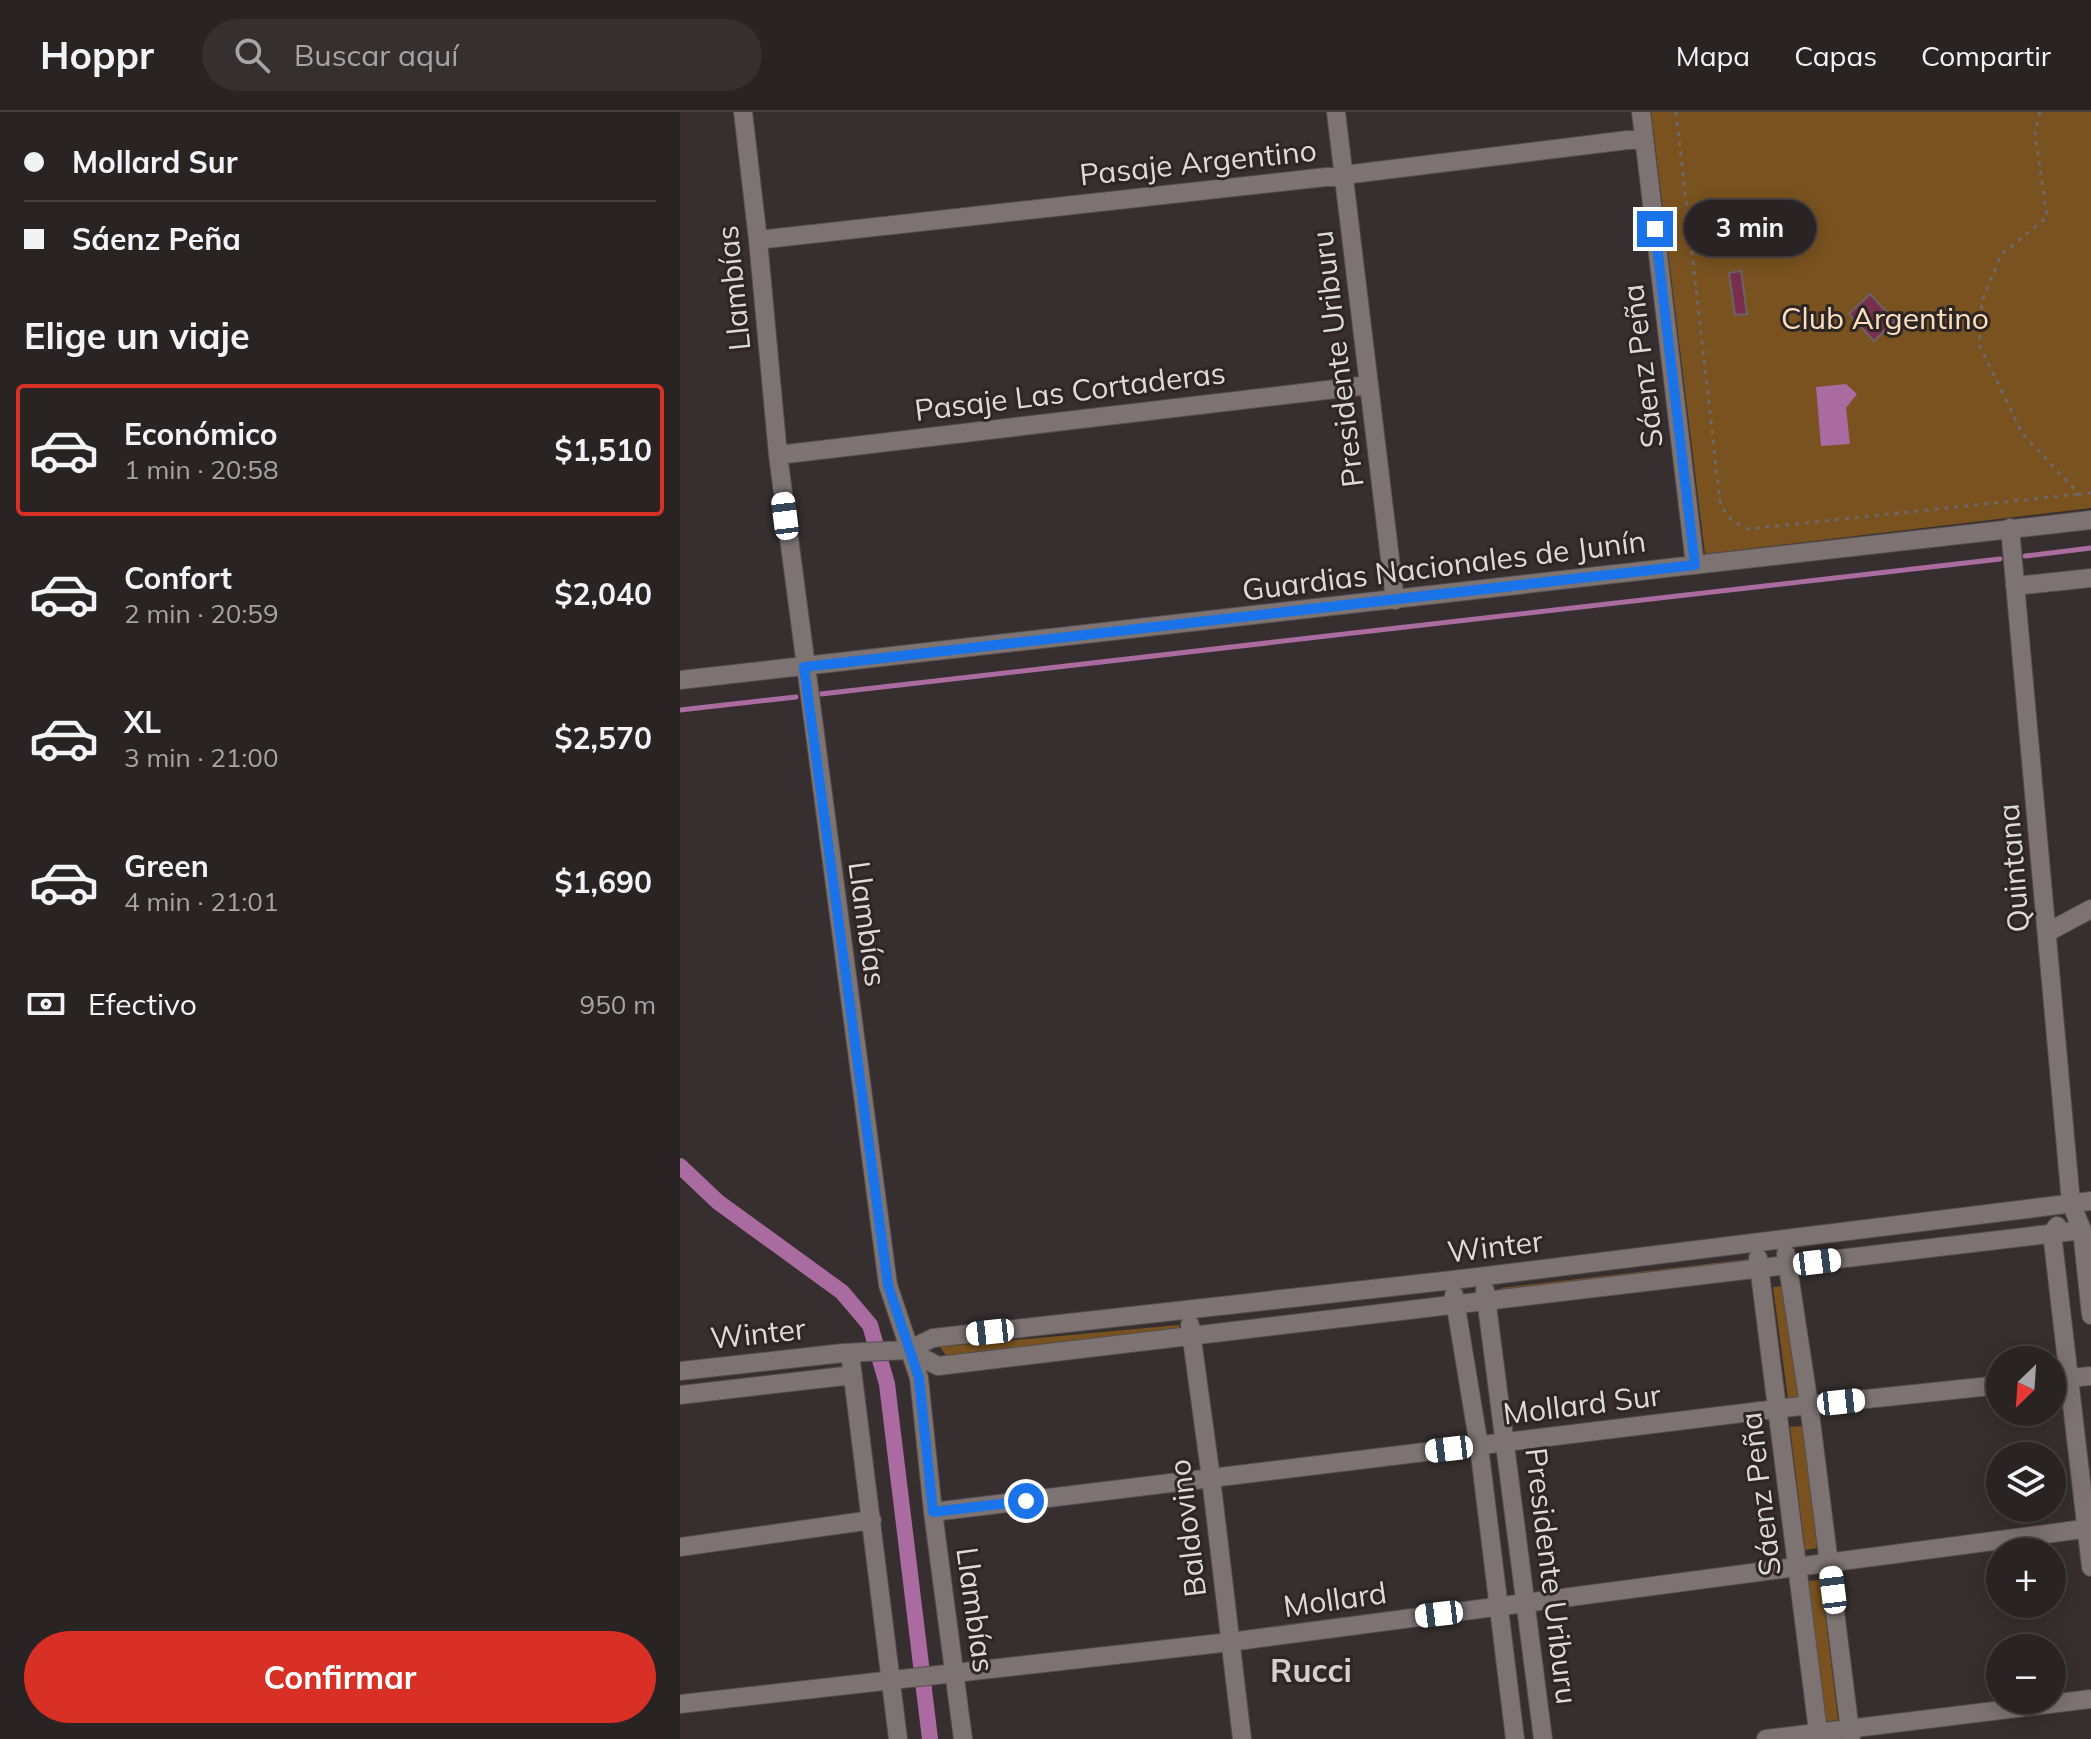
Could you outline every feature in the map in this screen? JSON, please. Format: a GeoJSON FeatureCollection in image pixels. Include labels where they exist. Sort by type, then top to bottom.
{"type":"FeatureCollection","features":[{"type":"Feature","properties":{"kind":"street","name":"Llambías"},"geometry":{"type":"LineString","coordinates":[[743,112],[778,455],[804,667],[888,1285],[900,1351],[919,1378],[963,1739]]}},
{"type":"Feature","properties":{"kind":"street","name":"Presidente Uriburu"},"geometry":{"type":"LineString","coordinates":[[1336,112],[1395,600]]}},
{"type":"Feature","properties":{"kind":"street","name":"Sáenz Peña"},"geometry":{"type":"LineString","coordinates":[[1641,112],[1695,565]]}},
{"type":"Feature","properties":{"kind":"street","name":"Pasaje Argentino"},"geometry":{"type":"LineString","coordinates":[[758,240],[1344,175],[1644,138]]}},
{"type":"Feature","properties":{"kind":"street","name":"Pasaje Las Cortaderas"},"geometry":{"type":"LineString","coordinates":[[778,455],[1369,385]]}},
{"type":"Feature","properties":{"kind":"street","name":"Guardias Nacionales de Junín"},"geometry":{"type":"LineString","coordinates":[[680,680],[2091,520]]}},
{"type":"Feature","properties":{"kind":"street","name":"Quintana"},"geometry":{"type":"LineString","coordinates":[[2010,528],[2071,1203],[2082,1230],[2091,1315]]}},
{"type":"Feature","properties":{"kind":"street"},"geometry":{"type":"LineString","coordinates":[[2015,586],[2091,578]]}},
{"type":"Feature","properties":{"kind":"street"},"geometry":{"type":"LineString","coordinates":[[2048,932],[2091,909]]}},
{"type":"Feature","properties":{"kind":"street","name":"Winter"},"geometry":{"type":"LineString","coordinates":[[680,1371],[851,1353],[900,1351],[933,1338],[1453,1280],[2091,1201]]}},
{"type":"Feature","properties":{"kind":"street"},"geometry":{"type":"LineString","coordinates":[[2059,1346],[2052,1233],[2071,1203]]}},
{"type":"Feature","properties":{"kind":"street","name":"Winter"},"geometry":{"type":"LineString","coordinates":[[900,1351],[938,1366],[2082,1230]]}},
{"type":"Feature","properties":{"kind":"street","name":"Sáenz Peña"},"geometry":{"type":"LineString","coordinates":[[1786,1240],[1850,1734]]}},
{"type":"Feature","properties":{"kind":"street","name":"Sáenz Peña"},"geometry":{"type":"LineString","coordinates":[[1758,1243],[1818,1736]]}},
{"type":"Feature","properties":{"kind":"street","name":"Presidente Uriburu"},"geometry":{"type":"LineString","coordinates":[[1484,1276],[1543,1739]]}},
{"type":"Feature","properties":{"kind":"street","name":"Presidente Uriburu"},"geometry":{"type":"LineString","coordinates":[[1453,1280],[1454,1304],[1479,1446],[1515,1739]]}},
{"type":"Feature","properties":{"kind":"street","name":"Baldovino"},"geometry":{"type":"LineString","coordinates":[[1188,1310],[1242,1739]]}},
{"type":"Feature","properties":{"kind":"street"},"geometry":{"type":"LineString","coordinates":[[851,1353],[872,1520],[900,1679],[898,1739]]}},
{"type":"Feature","properties":{"kind":"street"},"geometry":{"type":"LineString","coordinates":[[680,1395],[853,1375]]}},
{"type":"Feature","properties":{"kind":"street"},"geometry":{"type":"LineString","coordinates":[[2066,1378],[2091,1376]]}},
{"type":"Feature","properties":{"kind":"street","name":"Mollard Sur"},"geometry":{"type":"LineString","coordinates":[[933,1512],[1809,1405],[1986,1386]]}},
{"type":"Feature","properties":{"kind":"street"},"geometry":{"type":"LineString","coordinates":[[2066,1406],[2089,1528],[2091,1567]]}},
{"type":"Feature","properties":{"kind":"street"},"geometry":{"type":"LineString","coordinates":[[680,1547],[872,1520]]}},
{"type":"Feature","properties":{"kind":"street","name":"Mollard"},"geometry":{"type":"LineString","coordinates":[[680,1704],[1230,1642],[2089,1528]]}},
{"type":"Feature","properties":{"kind":"street"},"geometry":{"type":"LineString","coordinates":[[1766,1739],[1850,1734],[2091,1699]]}},
{"type":"Feature","properties":{"kind":"path"},"geometry":{"type":"LineString","coordinates":[[1676,112],[1720,501],[1726,515],[1734,523],[1748,529],[2091,493]]}},
{"type":"Feature","properties":{"kind":"path"},"geometry":{"type":"LineString","coordinates":[[2040,112],[2035,133],[2047,217],[2001,255],[1982,301],[1979,344],[2022,433],[2079,494]]}},
{"type":"Feature","properties":{"kind":"green space","name":"Club Argentino"},"geometry":{"type":"Polygon","coordinates":[[[1651,112],[2091,112],[2091,508],[1705,554],[1651,112]]]}},
{"type":"Feature","properties":{"kind":"green space"},"geometry":{"type":"Polygon","coordinates":[[[1750,1259],[1752,1270],[1502,1299],[1501,1288],[1750,1259]]]}},
{"type":"Feature","properties":{"kind":"green space"},"geometry":{"type":"Polygon","coordinates":[[[1783,1286],[1798,1398],[1788,1399],[1773,1287],[1783,1286]]]}},
{"type":"Feature","properties":{"kind":"green space"},"geometry":{"type":"Polygon","coordinates":[[[1179,1325],[1181,1336],[948,1358],[940,1347],[1179,1325]]]}},
{"type":"Feature","properties":{"kind":"green space"},"geometry":{"type":"Polygon","coordinates":[[[1803,1426],[1817,1548],[1805,1550],[1790,1427],[1803,1426]]]}},
{"type":"Feature","properties":{"kind":"green space"},"geometry":{"type":"Polygon","coordinates":[[[1821,1580],[1838,1720],[1825,1722],[1808,1581],[1821,1580]]]}},
{"type":"Feature","properties":{"kind":"shaded area"},"geometry":{"type":"Polygon","coordinates":[[[1846,384],[1857,394],[1846,408],[1850,444],[1821,446],[1816,387],[1846,384]]]}},
{"type":"Feature","properties":{"kind":"building"},"geometry":{"type":"Polygon","coordinates":[[[1741,271],[1747,314],[1735,315],[1729,273],[1741,271]]]}},
{"type":"Feature","properties":{"kind":"building"},"geometry":{"type":"Polygon","coordinates":[[[1870,294],[1895,321],[1874,341],[1849,314],[1870,294]]]}},
{"type":"Feature","properties":{"kind":"waterway"},"geometry":{"type":"LineString","coordinates":[[2025,556],[2091,548]]}},
{"type":"Feature","properties":{"kind":"waterway"},"geometry":{"type":"LineString","coordinates":[[821,694],[2000,559]]}},
{"type":"Feature","properties":{"kind":"waterway"},"geometry":{"type":"LineString","coordinates":[[680,710],[796,697]]}},
{"type":"Feature","properties":{"kind":"waterway"},"geometry":{"type":"LineString","coordinates":[[680,1166],[718,1202],[842,1292],[870,1325],[887,1384],[930,1739]]}},
{"type":"Feature","properties":{"kind":"district","name":"Rucci"},"geometry":{"type":"Point","coordinates":[1311,1671]}},
{"type":"Feature","properties":{"kind":"route"},"geometry":{"type":"LineString","coordinates":[[1026,1501],[933,1512],[919,1378],[888,1285],[804,667],[1695,565],[1655,229]]}}]}
